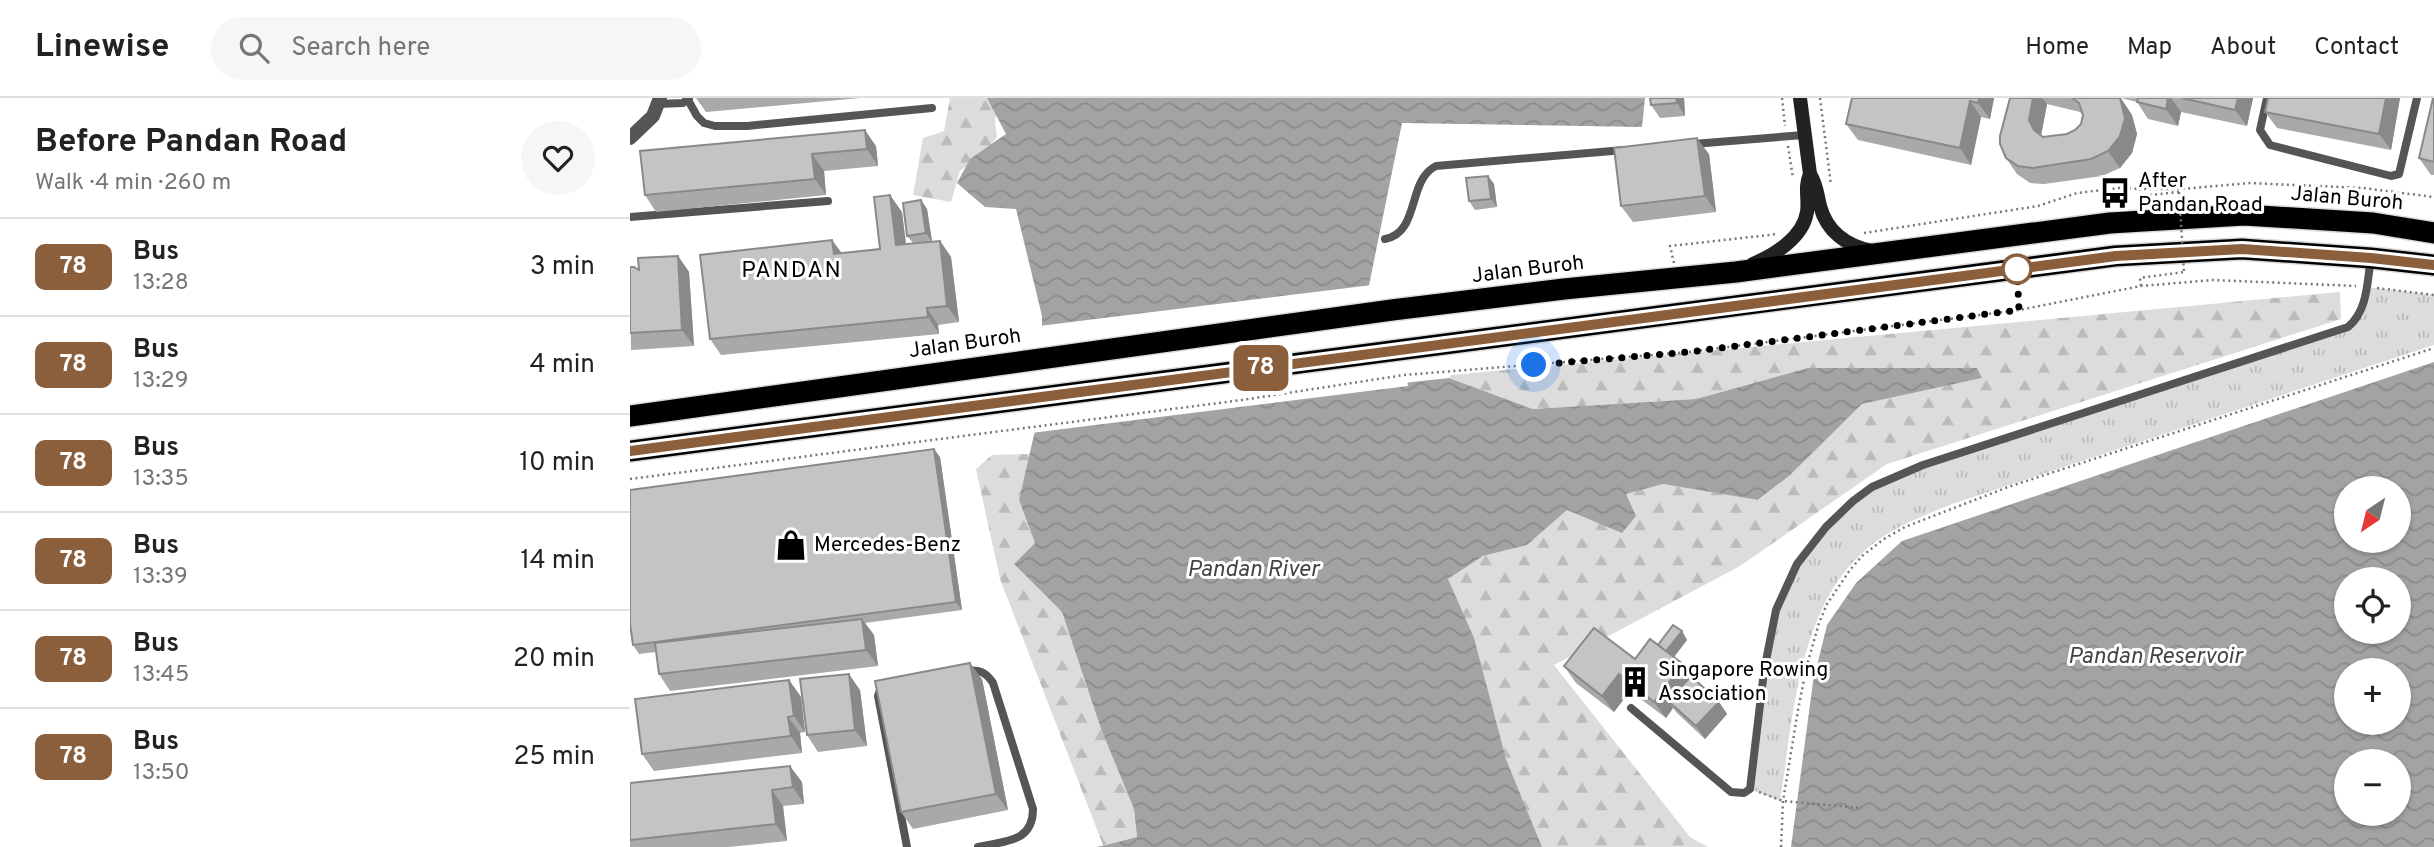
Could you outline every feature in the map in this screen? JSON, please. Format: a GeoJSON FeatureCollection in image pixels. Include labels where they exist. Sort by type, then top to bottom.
{"type":"FeatureCollection","features":[{"type":"Feature","properties":{"kind":"highway","name":"Jalan Buroh"},"geometry":{"type":"LineString","coordinates":[[630,416],[1392,310],[1736,272],[2110,223],[2244,215],[2373,223],[2434,233]]}},
{"type":"Feature","properties":{"kind":"highway"},"geometry":{"type":"LineString","coordinates":[[630,451],[2116,256],[2242,249],[2434,265]]}},
{"type":"Feature","properties":{"kind":"highway"},"geometry":{"type":"LineString","coordinates":[[630,403],[665,403],[672,412]]}},
{"type":"Feature","properties":{"kind":"street"},"geometry":{"type":"LineString","coordinates":[[1800,98],[1810,174],[1816,184],[1824,215],[1833,231],[1855,246],[1881,252]]}},
{"type":"Feature","properties":{"kind":"street"},"geometry":{"type":"LineString","coordinates":[[630,138],[653,116],[659,101]]}},
{"type":"Feature","properties":{"kind":"street"},"geometry":{"type":"LineString","coordinates":[[1736,272],[1777,252],[1802,226],[1807,215],[1805,186],[1810,174]]}},
{"type":"Feature","properties":{"kind":"lane"},"geometry":{"type":"LineString","coordinates":[[2267,98],[2260,130],[2270,145],[2391,176],[2399,174],[2417,98]]}},
{"type":"Feature","properties":{"kind":"lane"},"geometry":{"type":"LineString","coordinates":[[659,101],[683,103],[688,99],[697,116],[704,123],[715,126],[747,126],[932,108]]}},
{"type":"Feature","properties":{"kind":"lane"},"geometry":{"type":"LineString","coordinates":[[1686,145],[1804,135]]}},
{"type":"Feature","properties":{"kind":"lane"},"geometry":{"type":"LineString","coordinates":[[1385,239],[1394,238],[1404,229],[1424,174],[1436,166],[1630,149]]}},
{"type":"Feature","properties":{"kind":"lane"},"geometry":{"type":"LineString","coordinates":[[630,217],[828,201]]}},
{"type":"Feature","properties":{"kind":"lane"},"geometry":{"type":"LineString","coordinates":[[1631,708],[1731,792],[1744,793],[1751,789],[1764,671],[1776,610],[1797,564],[1826,527],[1853,501],[1872,488],[1923,466],[2348,327],[2356,321],[2363,308],[2371,258]]}},
{"type":"Feature","properties":{"kind":"lane"},"geometry":{"type":"LineString","coordinates":[[956,673],[981,671],[993,682],[1033,809],[1030,828],[1025,834],[1012,840],[978,847]]}},
{"type":"Feature","properties":{"kind":"lane"},"geometry":{"type":"LineString","coordinates":[[887,684],[879,691],[878,696],[907,847]]}},
{"type":"Feature","properties":{"kind":"path"},"geometry":{"type":"LineString","coordinates":[[1782,98],[1795,189]]}},
{"type":"Feature","properties":{"kind":"path"},"geometry":{"type":"LineString","coordinates":[[1820,98],[1832,197]]}},
{"type":"Feature","properties":{"kind":"path"},"geometry":{"type":"LineString","coordinates":[[1860,232],[1867,234],[2038,206],[2077,192],[2119,188],[2182,189],[2250,183],[2363,188],[2434,197]]}},
{"type":"Feature","properties":{"kind":"path"},"geometry":{"type":"LineString","coordinates":[[2140,189],[2141,196],[2179,192],[2184,272],[2140,278],[2141,286]]}},
{"type":"Feature","properties":{"kind":"path"},"geometry":{"type":"LineString","coordinates":[[1677,279],[1670,246],[1780,234]]}},
{"type":"Feature","properties":{"kind":"path"},"geometry":{"type":"LineString","coordinates":[[630,479],[1242,400],[1404,375],[1689,352],[2019,310],[2141,286],[2213,280],[2367,287],[2434,295]]}},
{"type":"Feature","properties":{"kind":"path"},"geometry":{"type":"LineString","coordinates":[[1781,847],[1783,802],[1807,665],[1819,624],[1827,604],[1850,570],[1862,556],[1884,539],[1905,527],[2008,487],[2434,348]]}},
{"type":"Feature","properties":{"kind":"path"},"geometry":{"type":"LineString","coordinates":[[1751,789],[1783,802],[1862,808]]}},
{"type":"Feature","properties":{"kind":"green space"},"geometry":{"type":"Polygon","coordinates":[[[950,98],[999,98],[995,121],[997,137],[984,153],[960,171],[951,202],[913,195],[923,138],[944,131],[950,98]]]}},
{"type":"Feature","properties":{"kind":"green space"},"geometry":{"type":"Polygon","coordinates":[[[2367,287],[2434,295],[2434,345],[1952,504],[1884,536],[1855,559],[1834,588],[1817,620],[1805,655],[1790,729],[1780,801],[1750,789],[1776,610],[1797,564],[1853,501],[1923,465],[2356,321],[2367,287]]]}},
{"type":"Feature","properties":{"kind":"green space"},"geometry":{"type":"Polygon","coordinates":[[[2340,292],[2341,319],[1887,464],[1740,566],[1554,665],[1690,837],[1708,847],[1542,847],[1506,759],[1448,579],[1483,556],[1527,545],[1567,510],[1663,484],[1759,500],[1790,474],[1862,404],[1982,378],[1808,368],[1696,399],[1533,409],[1449,378],[1451,375],[2340,292]]]}},
{"type":"Feature","properties":{"kind":"green space"},"geometry":{"type":"Polygon","coordinates":[[[1030,454],[1019,500],[1035,543],[1014,564],[1062,612],[1101,729],[1134,809],[1137,837],[1103,845],[1000,579],[976,469],[992,455],[1030,454]]]}},
{"type":"Feature","properties":{"kind":"water","name":"Pandan River"},"geometry":{"type":"Polygon","coordinates":[[[987,98],[1645,98],[1642,127],[1402,123],[1354,359],[1385,385],[1449,378],[1533,409],[1696,399],[1808,368],[1977,368],[1982,378],[1862,404],[1790,475],[1758,500],[1663,484],[1626,494],[1636,516],[1622,533],[1567,510],[1527,545],[1483,556],[1448,579],[1474,638],[1506,759],[1542,847],[1097,847],[1137,837],[1134,809],[1101,729],[1062,612],[1014,564],[1035,543],[1019,500],[1042,400],[1042,316],[1016,209],[985,207],[957,183],[970,159],[1006,134],[987,98]]]}},
{"type":"Feature","properties":{"kind":"water","name":"Pandan Reservoir"},"geometry":{"type":"Polygon","coordinates":[[[2434,362],[2434,847],[1791,847],[1813,682],[1827,625],[1856,583],[1902,541],[2434,362]]]}},
{"type":"Feature","properties":{"kind":"pier"},"geometry":{"type":"Polygon","coordinates":[[[1372,285],[1357,358],[1386,382],[1407,379],[1408,386],[1031,433],[1039,400],[1039,326],[1372,285]]]}},
{"type":"Feature","properties":{"kind":"building"},"geometry":{"type":"Polygon","coordinates":[[[1650,98],[1676,98],[1677,103],[1651,105],[1650,98]]]}},
{"type":"Feature","properties":{"kind":"building"},"geometry":{"type":"Polygon","coordinates":[[[1852,98],[1979,98],[1978,103],[1970,101],[1960,148],[1846,124],[1852,98]]]}},
{"type":"Feature","properties":{"kind":"building"},"geometry":{"type":"Polygon","coordinates":[[[2010,98],[2033,98],[2029,120],[2034,130],[2043,137],[2067,134],[2081,124],[2083,115],[2079,103],[2072,98],[2120,98],[2125,118],[2120,136],[2108,151],[2091,159],[2033,168],[2018,166],[2006,158],[2000,144],[2010,98]]]}},
{"type":"Feature","properties":{"kind":"building"},"geometry":{"type":"Polygon","coordinates":[[[2138,98],[2168,98],[2166,109],[2137,102],[2138,98]]]}},
{"type":"Feature","properties":{"kind":"building"},"geometry":{"type":"Polygon","coordinates":[[[2182,98],[2238,98],[2235,110],[2182,98]]]}},
{"type":"Feature","properties":{"kind":"building"},"geometry":{"type":"Polygon","coordinates":[[[2268,98],[2386,98],[2379,134],[2265,112],[2268,98]]]}},
{"type":"Feature","properties":{"kind":"building"},"geometry":{"type":"Polygon","coordinates":[[[2434,98],[2434,162],[2419,158],[2434,98]]]}},
{"type":"Feature","properties":{"kind":"building"},"geometry":{"type":"Polygon","coordinates":[[[865,130],[867,149],[812,154],[815,179],[645,195],[640,151],[865,130]]]}},
{"type":"Feature","properties":{"kind":"building"},"geometry":{"type":"Polygon","coordinates":[[[1697,138],[1705,196],[1621,206],[1614,148],[1697,138]]]}},
{"type":"Feature","properties":{"kind":"building"},"geometry":{"type":"Polygon","coordinates":[[[1488,176],[1491,199],[1469,201],[1466,178],[1488,176]]]}},
{"type":"Feature","properties":{"kind":"building"},"geometry":{"type":"Polygon","coordinates":[[[890,195],[896,245],[940,241],[947,306],[927,308],[928,317],[710,339],[700,255],[832,240],[834,254],[880,249],[874,197],[890,195]]]}},
{"type":"Feature","properties":{"kind":"building"},"geometry":{"type":"Polygon","coordinates":[[[921,200],[926,233],[907,236],[903,203],[921,200]]]}},
{"type":"Feature","properties":{"kind":"building"},"geometry":{"type":"Polygon","coordinates":[[[678,256],[682,330],[630,333],[630,267],[639,270],[638,258],[678,256]]]}},
{"type":"Feature","properties":{"kind":"building","name":"Mercedes-Benz"},"geometry":{"type":"Polygon","coordinates":[[[934,449],[956,602],[633,645],[630,624],[630,490],[934,449]]]}},
{"type":"Feature","properties":{"kind":"building"},"geometry":{"type":"Polygon","coordinates":[[[862,619],[866,650],[659,674],[655,643],[862,619]]]}},
{"type":"Feature","properties":{"kind":"building"},"geometry":{"type":"Polygon","coordinates":[[[1673,625],[1682,631],[1666,651],[1658,645],[1673,625]]]}},
{"type":"Feature","properties":{"kind":"building"},"geometry":{"type":"Polygon","coordinates":[[[1594,628],[1635,659],[1650,639],[1683,664],[1654,702],[1619,674],[1602,696],[1564,666],[1594,628]]]}},
{"type":"Feature","properties":{"kind":"building"},"geometry":{"type":"Polygon","coordinates":[[[970,663],[996,794],[901,812],[875,681],[970,663]]]}},
{"type":"Feature","properties":{"kind":"building"},"geometry":{"type":"Polygon","coordinates":[[[849,674],[855,730],[807,735],[800,679],[849,674]]]}},
{"type":"Feature","properties":{"kind":"building"},"geometry":{"type":"Polygon","coordinates":[[[1691,676],[1719,702],[1696,726],[1668,701],[1691,676]]]}},
{"type":"Feature","properties":{"kind":"building"},"geometry":{"type":"Polygon","coordinates":[[[789,680],[794,716],[788,717],[791,736],[642,754],[635,699],[789,680]]]}},
{"type":"Feature","properties":{"kind":"building"},"geometry":{"type":"Polygon","coordinates":[[[790,766],[793,787],[772,790],[776,824],[630,840],[630,783],[790,766]]]}},
{"type":"Feature","properties":{"kind":"bus line","name":"78"},"geometry":{"type":"LineString","coordinates":[[630,451],[2116,256],[2242,249],[2434,265]]}},
{"type":"Feature","properties":{"kind":"place","name":"After Pandan Road"},"geometry":{"type":"Point","coordinates":[2115,193]}},
{"type":"Feature","properties":{"kind":"place","name":"Mercedes-Benz"},"geometry":{"type":"Point","coordinates":[791,545]}},
{"type":"Feature","properties":{"kind":"place","name":"Singapore Rowing Association"},"geometry":{"type":"Point","coordinates":[1635,682]}},
{"type":"Feature","properties":{"kind":"district","name":"PANDAN"},"geometry":{"type":"Point","coordinates":[792,271]}},
{"type":"Feature","properties":{"kind":"route"},"geometry":{"type":"LineString","coordinates":[[1534,365],[1689,352],[2019,310],[2017,269]]}}]}
